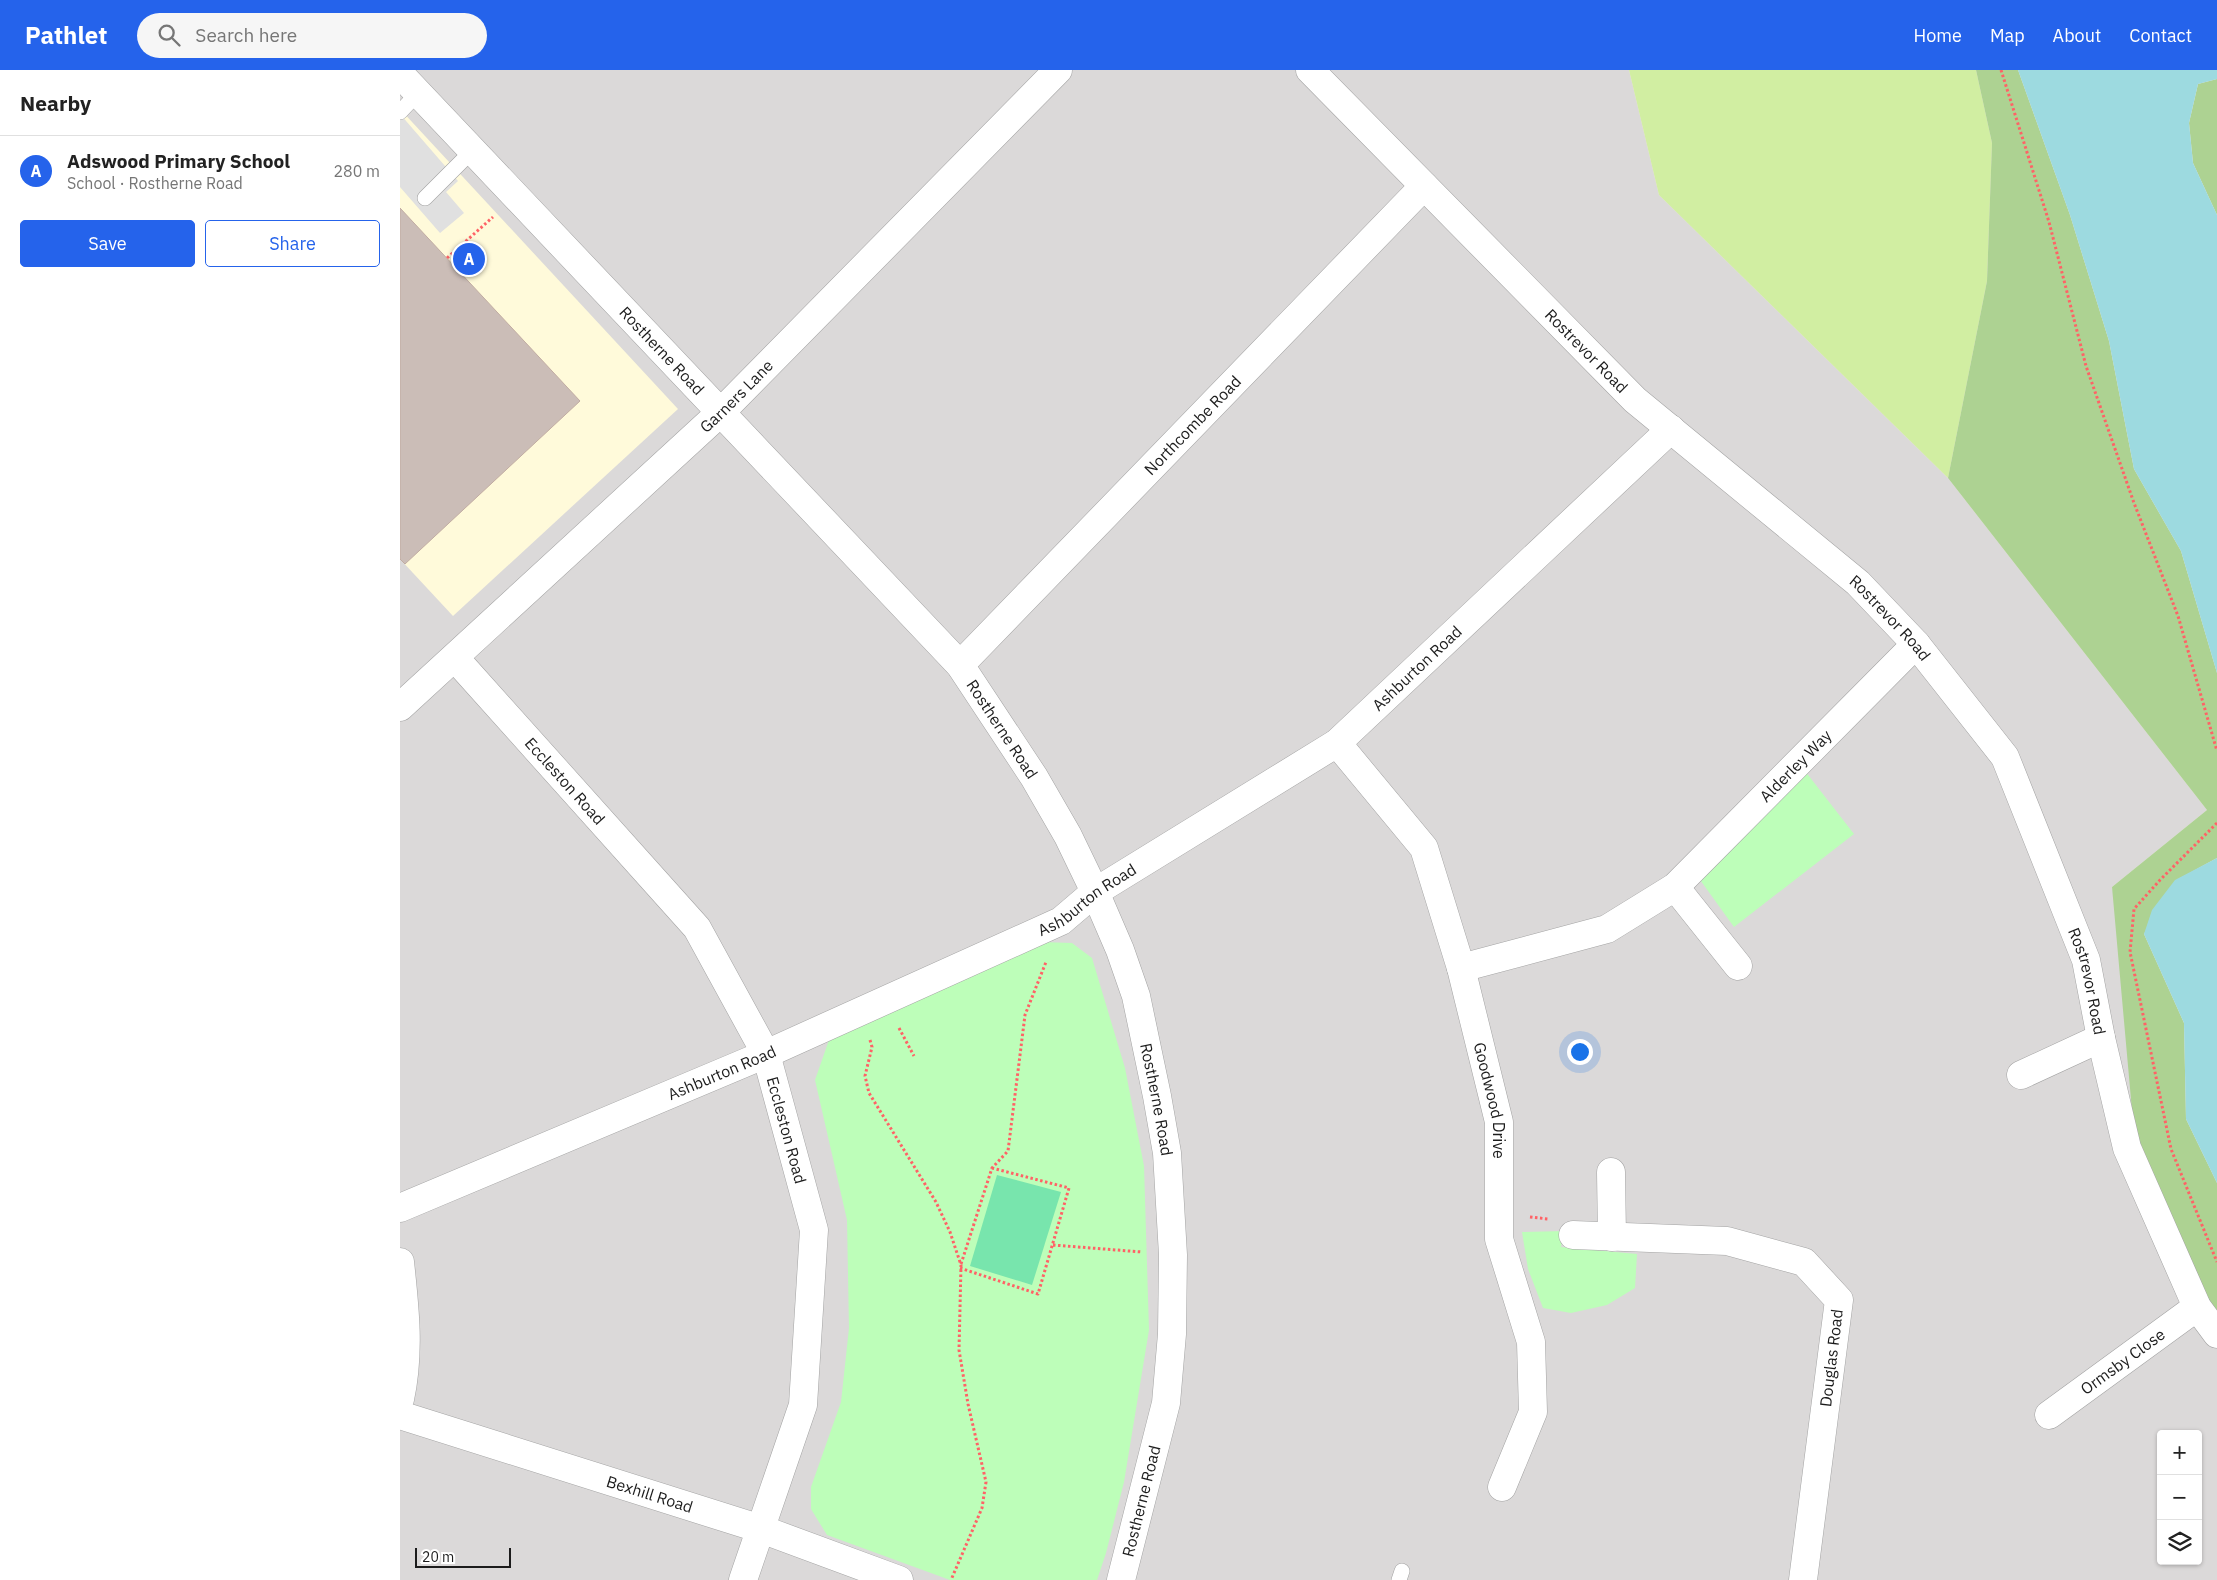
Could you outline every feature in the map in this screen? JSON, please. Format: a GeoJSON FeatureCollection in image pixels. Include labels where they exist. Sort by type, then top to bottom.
{"type":"FeatureCollection","features":[{"type":"Feature","properties":{"kind":"street","name":"Garners Lane"},"geometry":{"type":"LineString","coordinates":[[400,707],[721,412],[1058,70]]}},
{"type":"Feature","properties":{"kind":"street","name":"Rostrevor Road"},"geometry":{"type":"LineString","coordinates":[[1310,70],[1635,400],[1858,583],[1916,644],[2006,757],[2086,960],[2101,1038],[2127,1148],[2197,1306],[2217,1334]]}},
{"type":"Feature","properties":{"kind":"street","name":"Rostherne Road"},"geometry":{"type":"LineString","coordinates":[[406,93],[472,151],[516,196],[960,665],[1034,777],[1068,836],[1095,892],[1120,950],[1136,996],[1145,1035],[1167,1153],[1173,1255],[1172,1334],[1166,1403],[1120,1580]]}},
{"type":"Feature","properties":{"kind":"street","name":"Northcombe Road"},"geometry":{"type":"LineString","coordinates":[[960,665],[1424,186]]}},
{"type":"Feature","properties":{"kind":"street","name":"Ashburton Road"},"geometry":{"type":"LineString","coordinates":[[400,1208],[766,1054],[1061,921],[1095,892],[1337,743],[1671,429]]}},
{"type":"Feature","properties":{"kind":"street","name":"Alderley Way"},"geometry":{"type":"LineString","coordinates":[[1461,968],[1607,929],[1675,887],[1916,644]]}},
{"type":"Feature","properties":{"kind":"street","name":"Eccleston Road"},"geometry":{"type":"LineString","coordinates":[[455,658],[697,928],[766,1054],[814,1230],[802,1405],[762,1529],[743,1580]]}},
{"type":"Feature","properties":{"kind":"street","name":"Goodwood Drive"},"geometry":{"type":"LineString","coordinates":[[1337,743],[1424,848],[1461,968],[1499,1122],[1499,1239],[1531,1342],[1533,1412],[1502,1487]]}},
{"type":"Feature","properties":{"kind":"street"},"geometry":{"type":"LineString","coordinates":[[1675,887],[1738,966]]}},
{"type":"Feature","properties":{"kind":"street"},"geometry":{"type":"LineString","coordinates":[[2021,1075],[2101,1038]]}},
{"type":"Feature","properties":{"kind":"street"},"geometry":{"type":"LineString","coordinates":[[1611,1172],[1612,1237]]}},
{"type":"Feature","properties":{"kind":"street","name":"Douglas Road"},"geometry":{"type":"LineString","coordinates":[[1573,1235],[1727,1241],[1804,1262],[1839,1300],[1803,1580]]}},
{"type":"Feature","properties":{"kind":"street"},"geometry":{"type":"LineString","coordinates":[[400,1262],[406,1315],[405,1376],[400,1399]]}},
{"type":"Feature","properties":{"kind":"street","name":"Ormsby Close"},"geometry":{"type":"LineString","coordinates":[[2049,1415],[2197,1306]]}},
{"type":"Feature","properties":{"kind":"street","name":"Bexhill Road"},"geometry":{"type":"LineString","coordinates":[[400,1415],[762,1529],[899,1580]]}},
{"type":"Feature","properties":{"kind":"lane"},"geometry":{"type":"LineString","coordinates":[[425,198],[472,151]]}},
{"type":"Feature","properties":{"kind":"path"},"geometry":{"type":"LineString","coordinates":[[2001,70],[2049,222],[2086,366],[2134,504],[2178,616],[2217,751]]}},
{"type":"Feature","properties":{"kind":"path"},"geometry":{"type":"LineString","coordinates":[[447,258],[516,196]]}},
{"type":"Feature","properties":{"kind":"path"},"geometry":{"type":"LineString","coordinates":[[2217,823],[2134,909],[2130,952],[2171,1148],[2217,1262]]}},
{"type":"Feature","properties":{"kind":"path"},"geometry":{"type":"LineString","coordinates":[[951,1580],[982,1508],[986,1482],[968,1404],[959,1350],[961,1266],[992,1168],[1008,1151],[1025,1015],[1061,921]]}},
{"type":"Feature","properties":{"kind":"path"},"geometry":{"type":"LineString","coordinates":[[862,1011],[872,1047],[865,1076],[869,1093],[936,1202],[950,1232],[961,1266]]}},
{"type":"Feature","properties":{"kind":"path"},"geometry":{"type":"LineString","coordinates":[[961,1266],[1038,1294],[1069,1188],[992,1168]]}},
{"type":"Feature","properties":{"kind":"path"},"geometry":{"type":"LineString","coordinates":[[1499,1213],[1569,1221],[1567,1235],[1573,1235]]}},
{"type":"Feature","properties":{"kind":"path"},"geometry":{"type":"LineString","coordinates":[[1052,1245],[1173,1255]]}},
{"type":"Feature","properties":{"kind":"shaded area"},"geometry":{"type":"Polygon","coordinates":[[[400,70],[1629,70],[1659,195],[1948,478],[2207,810],[2112,887],[2217,1323],[2217,1580],[400,1580],[400,70]]]}},
{"type":"Feature","properties":{"kind":"shaded area"},"geometry":{"type":"Polygon","coordinates":[[[400,109],[678,409],[453,616],[400,559],[400,109]]]}},
{"type":"Feature","properties":{"kind":"shaded area"},"geometry":{"type":"Polygon","coordinates":[[[400,114],[458,181],[446,192],[464,213],[440,233],[400,187],[400,114]]]}},
{"type":"Feature","properties":{"kind":"green space"},"geometry":{"type":"Polygon","coordinates":[[[1629,70],[1976,70],[1992,143],[1987,281],[1948,478],[1659,195],[1629,70]]]}},
{"type":"Feature","properties":{"kind":"green space"},"geometry":{"type":"Polygon","coordinates":[[[1976,70],[2018,70],[2070,215],[2109,341],[2134,469],[2181,551],[2217,673],[2217,858],[2175,881],[2144,934],[2184,1023],[2186,1119],[2217,1183],[2217,1323],[2135,1144],[2112,887],[2207,810],[1948,478],[1987,281],[1992,143],[1976,70]]]}},
{"type":"Feature","properties":{"kind":"green space"},"geometry":{"type":"Polygon","coordinates":[[[2217,79],[2217,215],[2193,163],[2189,123],[2198,84],[2217,79]]]}},
{"type":"Feature","properties":{"kind":"green space"},"geometry":{"type":"Polygon","coordinates":[[[1805,771],[1854,834],[1734,927],[1698,877],[1805,771]]]}},
{"type":"Feature","properties":{"kind":"green space"},"geometry":{"type":"Polygon","coordinates":[[[1041,942],[1072,943],[1092,958],[1125,1068],[1144,1166],[1149,1330],[1124,1482],[1106,1553],[1097,1580],[950,1580],[827,1535],[811,1509],[811,1487],[841,1402],[849,1328],[847,1220],[815,1080],[830,1037],[1041,942]]]}},
{"type":"Feature","properties":{"kind":"green space"},"geometry":{"type":"Polygon","coordinates":[[[997,1175],[1061,1192],[1032,1285],[970,1266],[997,1175]]]}},
{"type":"Feature","properties":{"kind":"green space"},"geometry":{"type":"Polygon","coordinates":[[[1564,1231],[1561,1247],[1637,1254],[1635,1288],[1607,1305],[1571,1313],[1543,1308],[1528,1269],[1522,1232],[1564,1231]]]}},
{"type":"Feature","properties":{"kind":"water"},"geometry":{"type":"Polygon","coordinates":[[[2018,70],[2217,70],[2217,79],[2198,84],[2189,123],[2193,163],[2217,215],[2217,673],[2181,551],[2134,469],[2109,341],[2070,215],[2018,70]]]}},
{"type":"Feature","properties":{"kind":"water"},"geometry":{"type":"Polygon","coordinates":[[[2217,858],[2217,1183],[2186,1119],[2184,1023],[2144,934],[2152,910],[2175,880],[2217,858]]]}},
{"type":"Feature","properties":{"kind":"building"},"geometry":{"type":"Polygon","coordinates":[[[400,208],[580,401],[405,564],[400,559],[400,208]]]}},
{"type":"Feature","properties":{"kind":"place","name":"Adswood Primary School"},"geometry":{"type":"Point","coordinates":[469,259]}}]}
